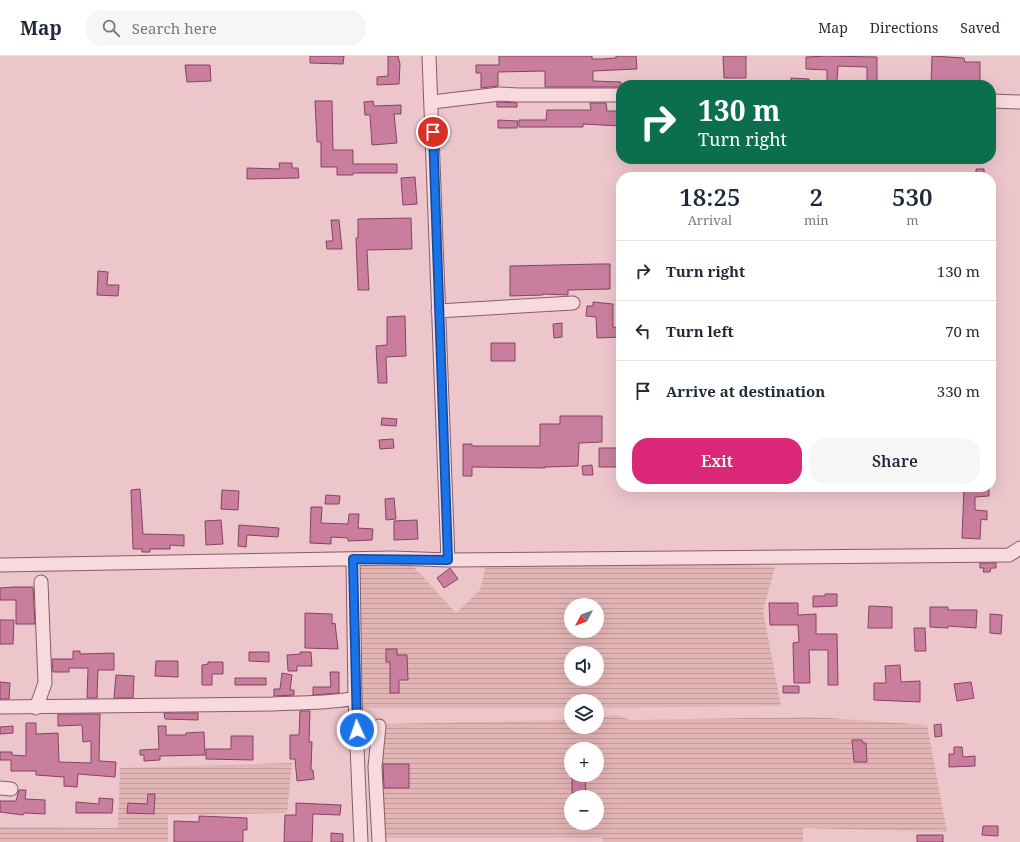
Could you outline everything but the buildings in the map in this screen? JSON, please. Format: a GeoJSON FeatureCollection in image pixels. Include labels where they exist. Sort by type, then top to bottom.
{"type":"FeatureCollection","features":[{"type":"Feature","properties":{"kind":"street"},"geometry":{"type":"LineString","coordinates":[[429,56],[432,102],[438,311],[448,560]]}},
{"type":"Feature","properties":{"kind":"street"},"geometry":{"type":"LineString","coordinates":[[432,102],[500,94],[520,96],[616,94]]}},
{"type":"Feature","properties":{"kind":"street"},"geometry":{"type":"LineString","coordinates":[[996,101],[1020,102]]}},
{"type":"Feature","properties":{"kind":"street"},"geometry":{"type":"LineString","coordinates":[[438,311],[573,303]]}},
{"type":"Feature","properties":{"kind":"street"},"geometry":{"type":"LineString","coordinates":[[0,565],[353,559],[448,560],[1009,555],[1019,550]]}},
{"type":"Feature","properties":{"kind":"street"},"geometry":{"type":"LineString","coordinates":[[353,559],[355,698],[361,842]]}},
{"type":"Feature","properties":{"kind":"street"},"geometry":{"type":"LineString","coordinates":[[36,708],[45,683],[41,582]]}},
{"type":"Feature","properties":{"kind":"street"},"geometry":{"type":"LineString","coordinates":[[0,707],[36,708],[272,704],[337,702],[355,698]]}},
{"type":"Feature","properties":{"kind":"street"},"geometry":{"type":"LineString","coordinates":[[379,726],[375,767],[379,842]]}},
{"type":"Feature","properties":{"kind":"shaded area"},"geometry":{"type":"Polygon","coordinates":[[[644,559],[775,567],[763,611],[781,706],[604,708],[604,694],[564,694],[564,708],[361,708],[360,566],[413,566],[456,613],[480,590],[486,564],[644,559]]]}},
{"type":"Feature","properties":{"kind":"shaded area"},"geometry":{"type":"Polygon","coordinates":[[[615,715],[631,720],[815,717],[927,725],[947,832],[803,828],[803,842],[603,842],[602,838],[381,838],[378,779],[384,724],[564,720],[564,734],[604,734],[604,717],[615,715]]]}},
{"type":"Feature","properties":{"kind":"shaded area"},"geometry":{"type":"Polygon","coordinates":[[[292,763],[287,813],[168,815],[168,842],[0,842],[0,827],[118,828],[120,768],[292,763]]]}},
{"type":"Feature","properties":{"kind":"route"},"geometry":{"type":"LineString","coordinates":[[357,730],[355,698],[353,559],[393,558],[448,560],[438,311],[433,132]]}}]}
